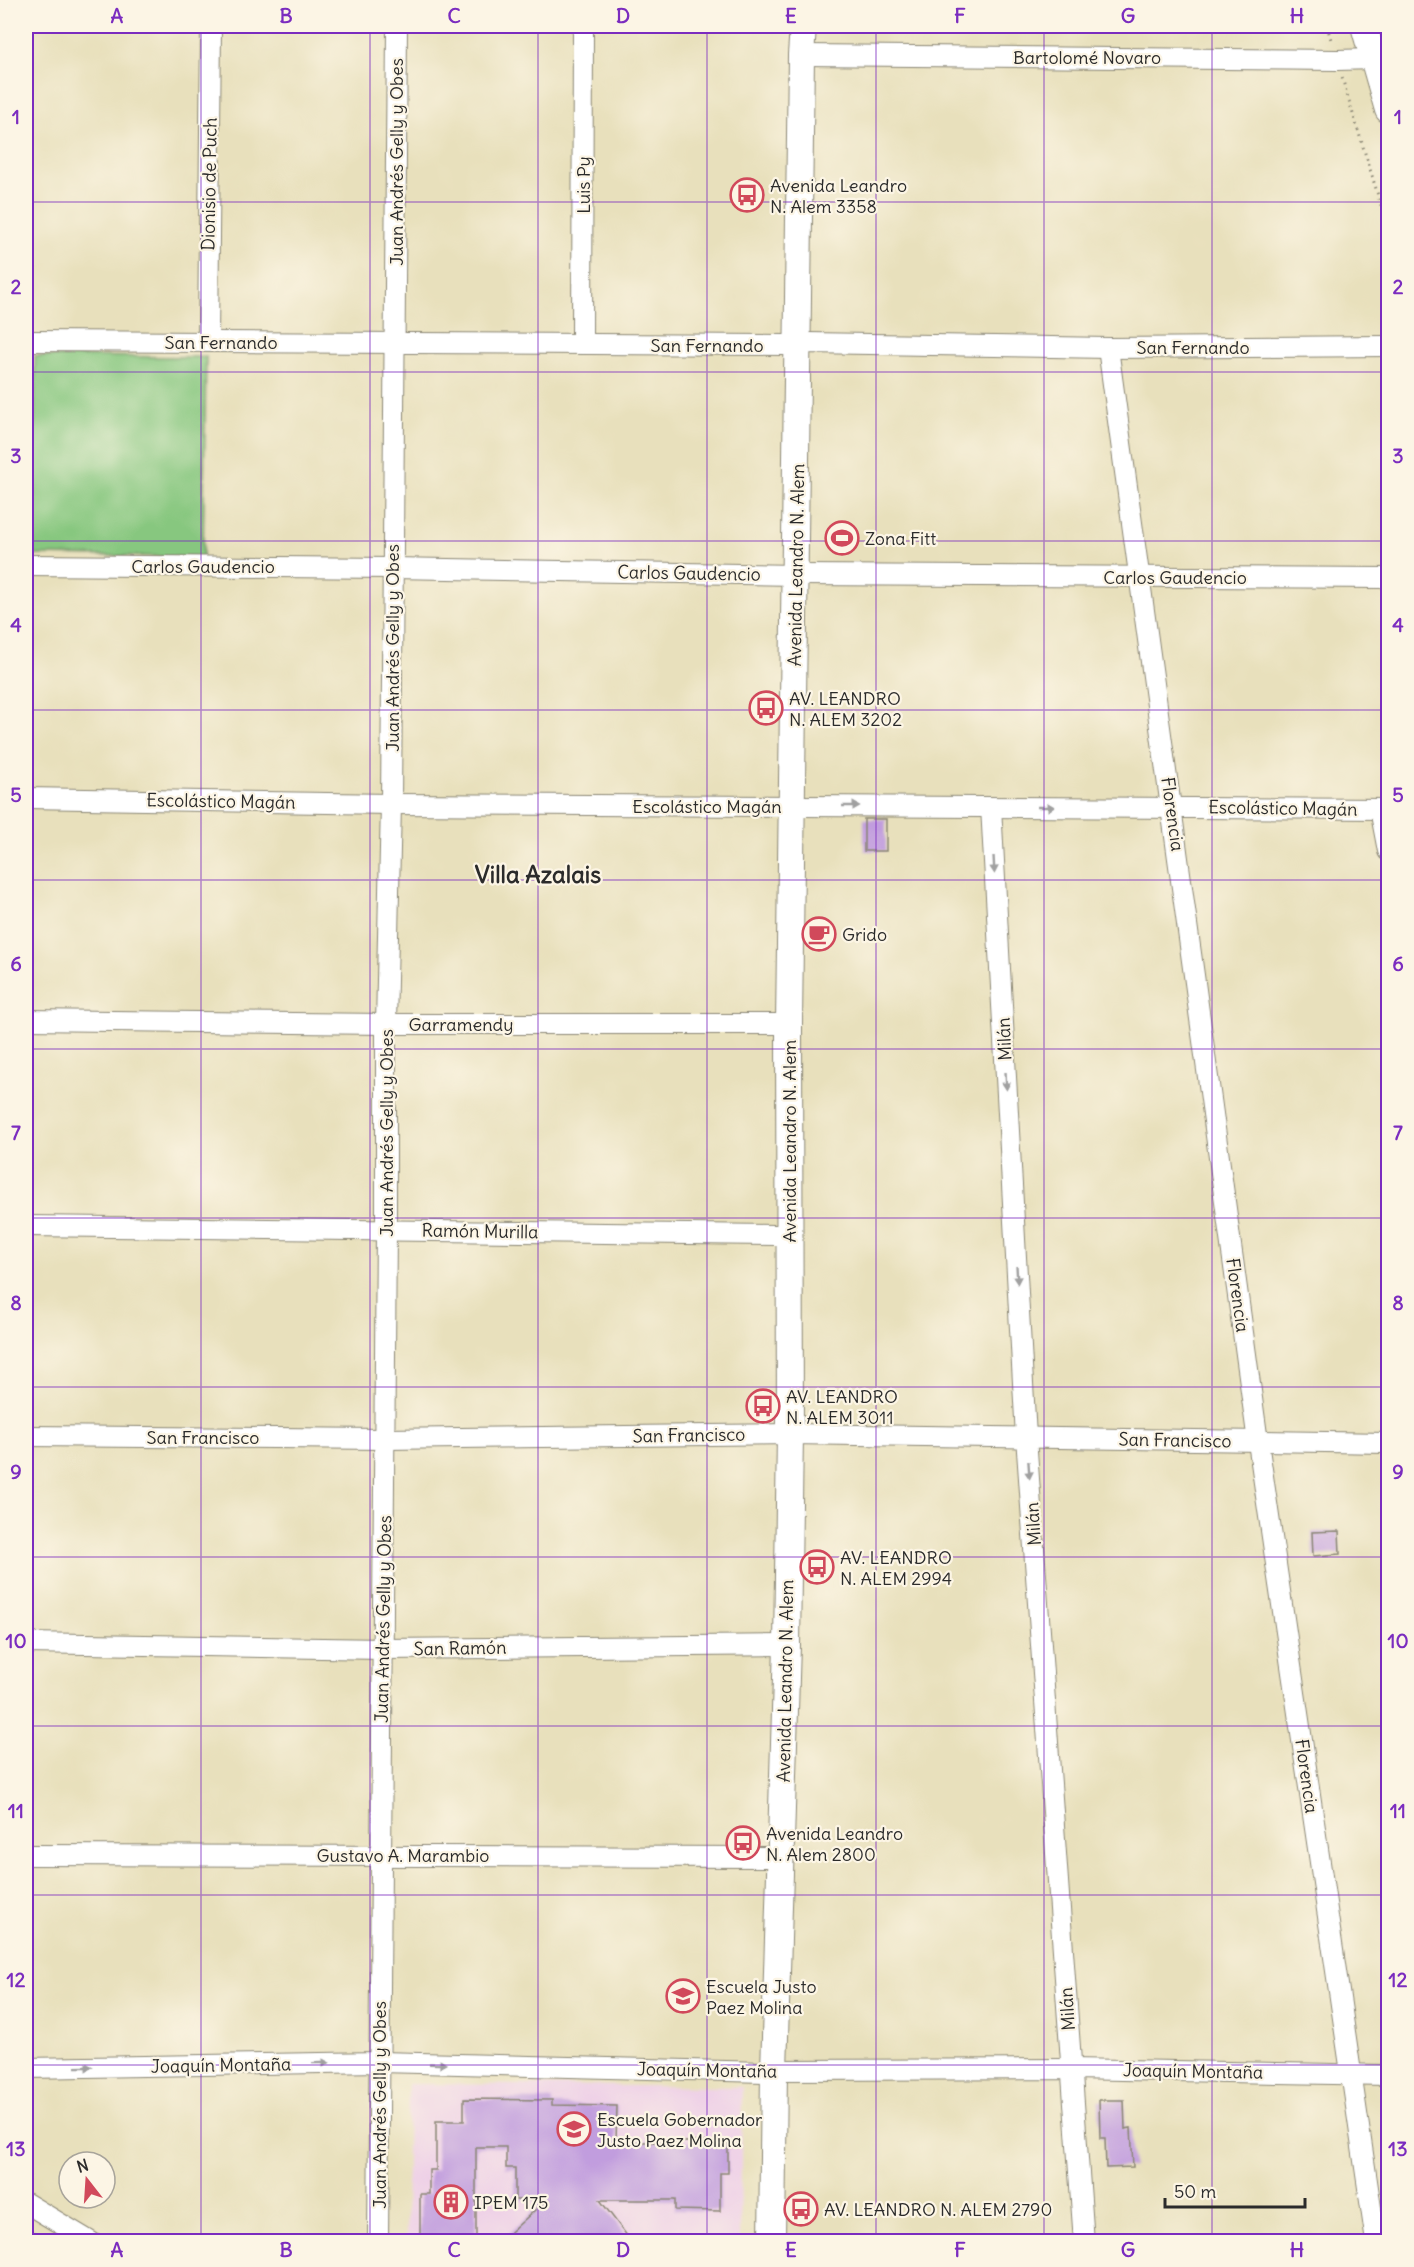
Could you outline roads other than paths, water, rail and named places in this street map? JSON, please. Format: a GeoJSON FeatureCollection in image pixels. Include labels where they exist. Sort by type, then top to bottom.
{"type":"FeatureCollection","features":[{"type":"Feature","properties":{"kind":"main road"},"geometry":{"type":"LineString","coordinates":[[1364,26],[1381,57],[1389,110]]}},
{"type":"Feature","properties":{"kind":"main road","name":"Avenida Leandro N. Alem"},"geometry":{"type":"LineString","coordinates":[[772,2241],[774,2070],[787,1645],[790,1434],[789,1023],[801,36]]}},
{"type":"Feature","properties":{"kind":"street","name":"Dionisio de Puch"},"geometry":{"type":"LineString","coordinates":[[208,342],[211,26]]}},
{"type":"Feature","properties":{"kind":"street","name":"Juan Andrés Gelly y Obes"},"geometry":{"type":"LineString","coordinates":[[378,2241],[386,1024],[391,804],[397,26]]}},
{"type":"Feature","properties":{"kind":"street","name":"Luis Py"},"geometry":{"type":"LineString","coordinates":[[582,344],[583,26]]}},
{"type":"Feature","properties":{"kind":"street","name":"Bartolomé Novaro"},"geometry":{"type":"LineString","coordinates":[[801,36],[1337,60],[1381,57]]}},
{"type":"Feature","properties":{"kind":"street","name":"San Fernando"},"geometry":{"type":"LineString","coordinates":[[26,341],[1108,348],[1389,346]]}},
{"type":"Feature","properties":{"kind":"street","name":"Florencia"},"geometry":{"type":"LineString","coordinates":[[1108,348],[1258,1442],[1376,2241]]}},
{"type":"Feature","properties":{"kind":"street","name":"Carlos Gaudencio"},"geometry":{"type":"LineString","coordinates":[[26,565],[796,575],[1389,578]]}},
{"type":"Feature","properties":{"kind":"street","name":"Escolástico Magán"},"geometry":{"type":"LineString","coordinates":[[26,798],[391,804],[1384,809]]}},
{"type":"Feature","properties":{"kind":"street","name":"Milán"},"geometry":{"type":"LineString","coordinates":[[991,807],[1026,1437],[1084,2241]]}},
{"type":"Feature","properties":{"kind":"street"},"geometry":{"type":"LineString","coordinates":[[1384,809],[1389,851]]}},
{"type":"Feature","properties":{"kind":"street","name":"Garramendy"},"geometry":{"type":"LineString","coordinates":[[26,1020],[386,1024],[789,1023]]}},
{"type":"Feature","properties":{"kind":"street","name":"Ramón Murilla"},"geometry":{"type":"LineString","coordinates":[[26,1226],[777,1235],[790,1232]]}},
{"type":"Feature","properties":{"kind":"street","name":"San Francisco"},"geometry":{"type":"LineString","coordinates":[[26,1436],[385,1439],[790,1434],[1389,1443]]}},
{"type":"Feature","properties":{"kind":"street","name":"San Ramón"},"geometry":{"type":"LineString","coordinates":[[26,1643],[383,1650],[787,1645]]}},
{"type":"Feature","properties":{"kind":"street","name":"Gustavo A. Marambio"},"geometry":{"type":"LineString","coordinates":[[26,1855],[781,1857]]}},
{"type":"Feature","properties":{"kind":"street","name":"Joaquín Montaña"},"geometry":{"type":"LineString","coordinates":[[26,2068],[380,2062],[765,2072],[774,2070],[1071,2069],[1389,2075]]}},
{"type":"Feature","properties":{"kind":"street"},"geometry":{"type":"LineString","coordinates":[[26,2204],[91,2241]]}},
{"type":"Feature","properties":{"kind":"place","name":"Avenida Leandro N. Alem 3358"},"geometry":{"type":"Point","coordinates":[747,195]}},
{"type":"Feature","properties":{"kind":"place","name":"Zona Fitt"},"geometry":{"type":"Point","coordinates":[842,538]}},
{"type":"Feature","properties":{"kind":"place","name":"AV. LEANDRO N. ALEM 3202"},"geometry":{"type":"Point","coordinates":[766,708]}},
{"type":"Feature","properties":{"kind":"place","name":"Grido"},"geometry":{"type":"Point","coordinates":[819,934]}},
{"type":"Feature","properties":{"kind":"place","name":"AV. LEANDRO N. ALEM 3011"},"geometry":{"type":"Point","coordinates":[763,1406]}},
{"type":"Feature","properties":{"kind":"place","name":"AV. LEANDRO N. ALEM 2994"},"geometry":{"type":"Point","coordinates":[817,1567]}},
{"type":"Feature","properties":{"kind":"place","name":"Avenida Leandro N. Alem 2800"},"geometry":{"type":"Point","coordinates":[743,1843]}},
{"type":"Feature","properties":{"kind":"place","name":"Escuela Justo Paez Molina"},"geometry":{"type":"Point","coordinates":[683,1996]}},
{"type":"Feature","properties":{"kind":"place","name":"Escuela Gobernador Justo Paez Molina"},"geometry":{"type":"Point","coordinates":[574,2129]}},
{"type":"Feature","properties":{"kind":"place","name":"IPEM 175"},"geometry":{"type":"Point","coordinates":[451,2202]}},
{"type":"Feature","properties":{"kind":"place","name":"AV. LEANDRO N. ALEM 2790"},"geometry":{"type":"Point","coordinates":[801,2209]}},
{"type":"Feature","properties":{"kind":"district","name":"Villa Azalais"},"geometry":{"type":"Point","coordinates":[538,874]}}]}
